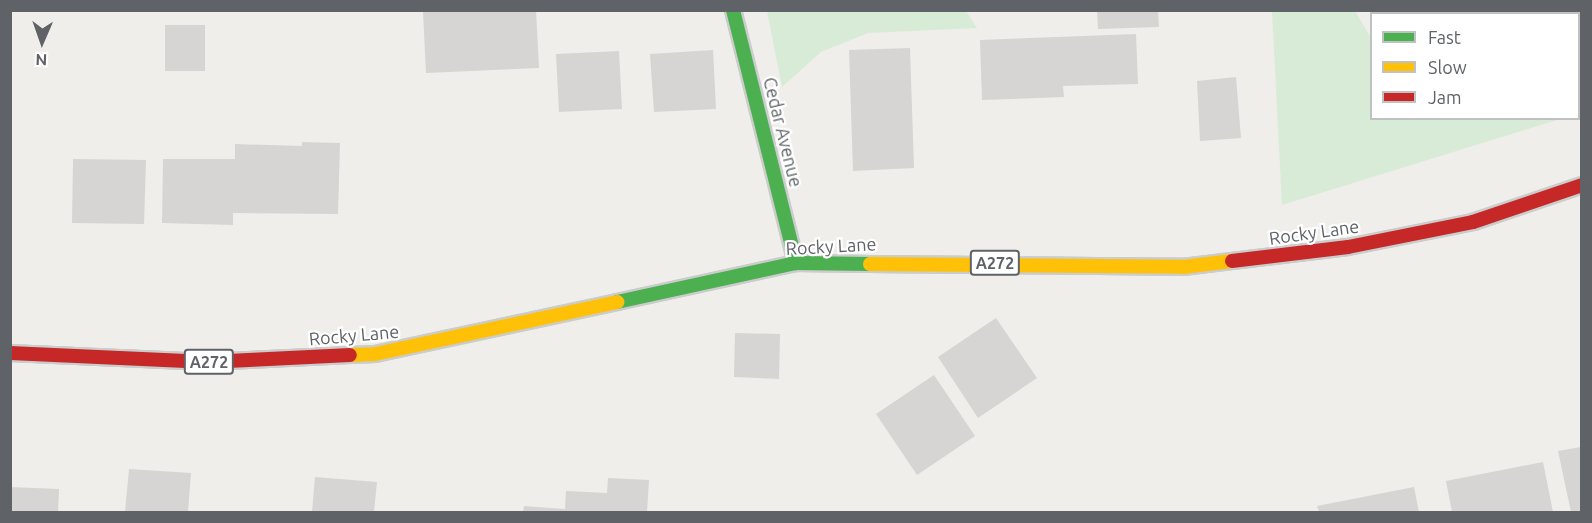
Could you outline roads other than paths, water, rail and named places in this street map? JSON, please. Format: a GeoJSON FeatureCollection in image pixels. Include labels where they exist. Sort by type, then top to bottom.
{"type":"FeatureCollection","features":[{"type":"Feature","properties":{"kind":"main road","name":"Cedar Avenue"},"geometry":{"type":"LineString","coordinates":[[733,10],[796,263]]}},
{"type":"Feature","properties":{"kind":"main road","name":"Rocky Lane"},"geometry":{"type":"LineString","coordinates":[[10,353],[208,362],[375,354],[796,263],[1183,267],[1348,247],[1473,222],[1581,185]]}}]}
